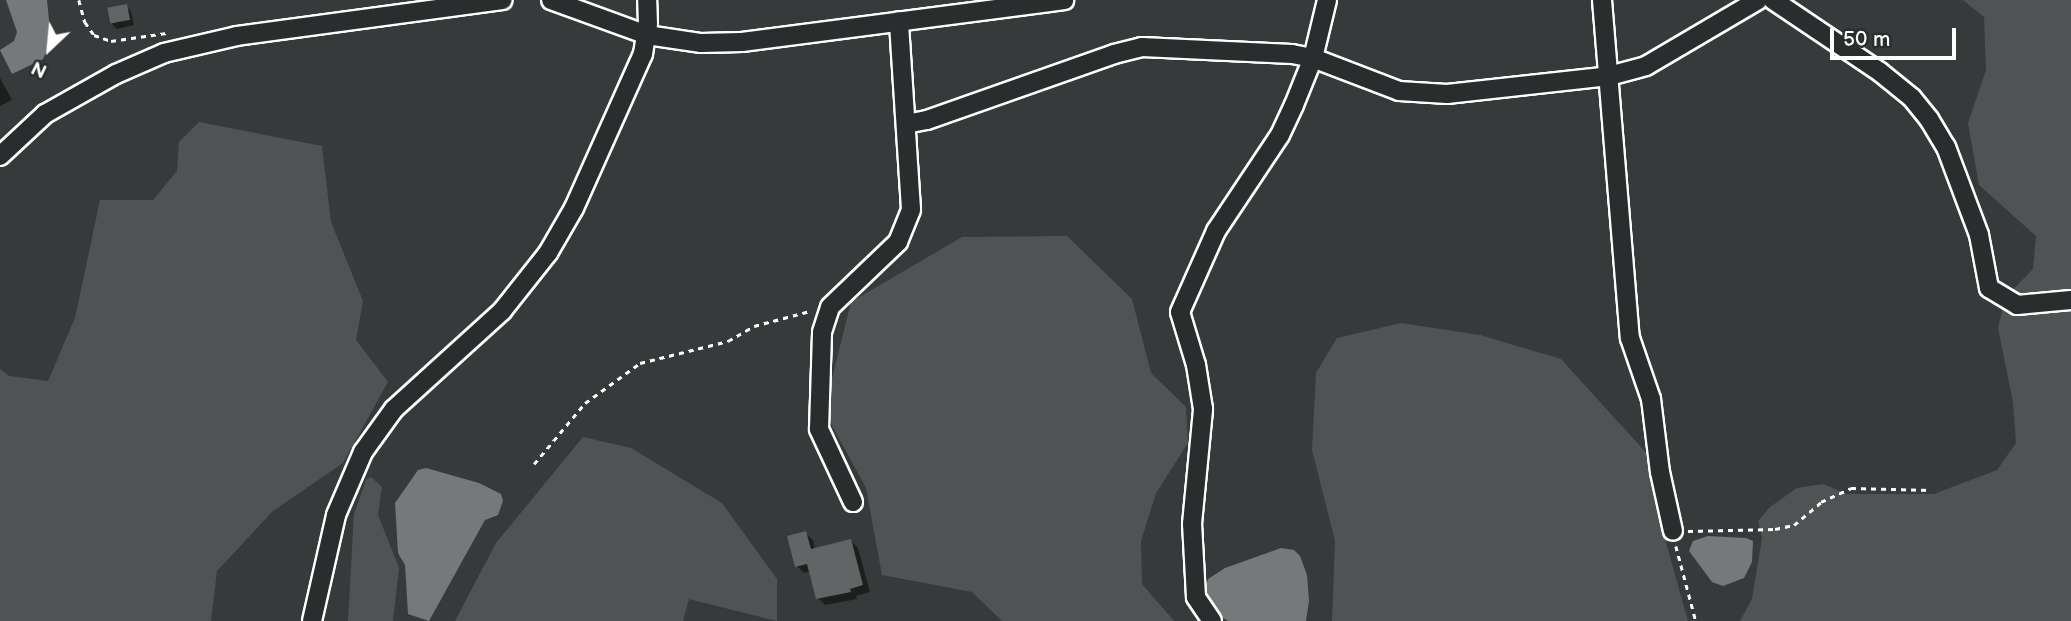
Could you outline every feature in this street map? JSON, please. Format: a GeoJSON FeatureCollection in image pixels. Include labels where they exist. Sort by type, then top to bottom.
{"type":"FeatureCollection","features":[{"type":"Feature","properties":{"kind":"street"},"geometry":{"type":"LineString","coordinates":[[0,156],[46,114],[116,74],[164,53],[215,40],[503,0]]}},
{"type":"Feature","properties":{"kind":"street"},"geometry":{"type":"LineString","coordinates":[[551,0],[647,35],[681,42],[742,42],[1064,0]]}},
{"type":"Feature","properties":{"kind":"street"},"geometry":{"type":"LineString","coordinates":[[312,621],[335,515],[363,452],[394,409],[502,310],[548,253],[574,208],[635,76],[647,35],[647,0]]}},
{"type":"Feature","properties":{"kind":"street"},"geometry":{"type":"LineString","coordinates":[[1212,621],[1196,597],[1193,502],[1203,409],[1196,365],[1180,312],[1216,231],[1280,135],[1314,58],[1327,0]]}},
{"type":"Feature","properties":{"kind":"street"},"geometry":{"type":"LineString","coordinates":[[1602,0],[1630,338],[1651,399],[1660,472],[1673,531]]}},
{"type":"Feature","properties":{"kind":"street"},"geometry":{"type":"LineString","coordinates":[[906,124],[1142,47],[1292,54],[1314,58],[1399,91],[1447,94],[1609,76],[1646,66],[1758,0]]}},
{"type":"Feature","properties":{"kind":"street"},"geometry":{"type":"LineString","coordinates":[[1773,0],[1880,72],[1912,98],[1929,119],[1947,147],[1979,235],[1989,288],[2017,305],[2071,300]]}},
{"type":"Feature","properties":{"kind":"street"},"geometry":{"type":"LineString","coordinates":[[853,502],[826,449],[817,414],[822,332],[830,307],[889,253],[905,229],[911,209],[899,21]]}},
{"type":"Feature","properties":{"kind":"path"},"geometry":{"type":"LineString","coordinates":[[79,0],[85,22],[94,35],[111,41],[176,32]]}},
{"type":"Feature","properties":{"kind":"path"},"geometry":{"type":"LineString","coordinates":[[534,464],[585,403],[640,363],[728,341],[754,326],[782,317],[830,307]]}},
{"type":"Feature","properties":{"kind":"path"},"geometry":{"type":"LineString","coordinates":[[1696,621],[1685,587],[1673,531],[1794,525],[1821,502],[1851,488],[1931,490]]}},
{"type":"Feature","properties":{"kind":"shaded area"},"geometry":{"type":"Polygon","coordinates":[[[6,0],[47,0],[51,41],[43,59],[12,74],[0,50],[14,41],[17,32],[6,0]]]}},
{"type":"Feature","properties":{"kind":"shaded area"},"geometry":{"type":"Polygon","coordinates":[[[1963,0],[2071,0],[2071,621],[1740,621],[1752,599],[1762,538],[1758,521],[1770,507],[1797,488],[1823,484],[1847,494],[1934,494],[1997,470],[2016,443],[2013,402],[1998,328],[2005,298],[2033,269],[2036,236],[1979,185],[1968,123],[1986,70],[1984,17],[1963,0]]]}},
{"type":"Feature","properties":{"kind":"shaded area"},"geometry":{"type":"Polygon","coordinates":[[[199,122],[322,146],[331,222],[363,301],[356,340],[388,382],[343,463],[273,511],[217,571],[211,621],[0,621],[0,369],[9,376],[48,381],[75,318],[100,200],[153,200],[177,171],[179,142],[199,122]]]}},
{"type":"Feature","properties":{"kind":"shaded area"},"geometry":{"type":"Polygon","coordinates":[[[1067,236],[1132,299],[1151,373],[1186,407],[1188,443],[1156,493],[1141,541],[1142,584],[1174,621],[1002,621],[972,592],[882,575],[866,488],[824,411],[851,302],[962,237],[1067,236]]]}},
{"type":"Feature","properties":{"kind":"shaded area"},"geometry":{"type":"Polygon","coordinates":[[[1401,323],[1480,335],[1561,359],[1650,457],[1667,546],[1688,621],[1332,621],[1335,541],[1312,450],[1316,373],[1337,338],[1401,323]]]}},
{"type":"Feature","properties":{"kind":"shaded area"},"geometry":{"type":"Polygon","coordinates":[[[583,437],[631,448],[722,503],[777,579],[777,621],[689,599],[683,621],[455,621],[496,543],[583,437]]]}},
{"type":"Feature","properties":{"kind":"shaded area"},"geometry":{"type":"Polygon","coordinates":[[[426,468],[479,483],[501,494],[503,501],[498,515],[485,520],[429,621],[408,614],[405,565],[398,553],[395,503],[418,470],[426,468]]]}},
{"type":"Feature","properties":{"kind":"shaded area"},"geometry":{"type":"Polygon","coordinates":[[[371,477],[382,487],[378,515],[399,568],[393,621],[348,621],[354,514],[366,480],[371,477]]]}},
{"type":"Feature","properties":{"kind":"shaded area"},"geometry":{"type":"Polygon","coordinates":[[[1708,536],[1746,538],[1753,541],[1752,562],[1744,578],[1723,586],[1712,582],[1689,551],[1693,541],[1708,536]]]}},
{"type":"Feature","properties":{"kind":"shaded area"},"geometry":{"type":"Polygon","coordinates":[[[1281,548],[1294,550],[1300,556],[1307,575],[1309,601],[1306,621],[1228,621],[1213,612],[1203,595],[1208,579],[1225,568],[1281,548]]]}},
{"type":"Feature","properties":{"kind":"building"},"geometry":{"type":"Polygon","coordinates":[[[127,4],[130,20],[110,24],[107,8],[127,4]]]}},
{"type":"Feature","properties":{"kind":"building"},"geometry":{"type":"Polygon","coordinates":[[[806,531],[811,549],[851,539],[863,585],[850,589],[851,592],[816,599],[807,564],[795,567],[787,536],[806,531]]]}}]}
